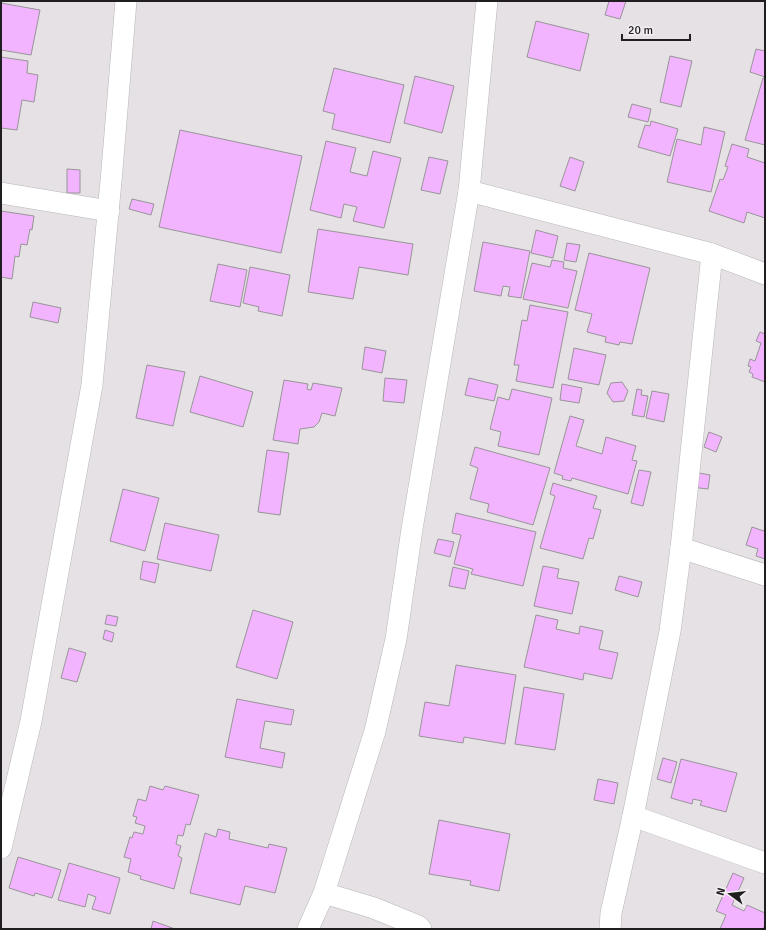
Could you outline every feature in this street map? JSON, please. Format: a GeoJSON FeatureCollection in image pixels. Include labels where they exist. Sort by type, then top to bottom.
{"type":"FeatureCollection","features":[{"type":"Feature","properties":{"kind":"street"},"geometry":{"type":"LineString","coordinates":[[1,848],[31,721],[92,385],[109,211],[126,1]]}},
{"type":"Feature","properties":{"kind":"street"},"geometry":{"type":"LineString","coordinates":[[308,929],[324,893],[375,731],[396,639],[412,528],[469,191],[487,1]]}},
{"type":"Feature","properties":{"kind":"street"},"geometry":{"type":"LineString","coordinates":[[469,191],[712,254],[765,274]]}},
{"type":"Feature","properties":{"kind":"street"},"geometry":{"type":"LineString","coordinates":[[1,193],[109,211]]}},
{"type":"Feature","properties":{"kind":"street"},"geometry":{"type":"LineString","coordinates":[[610,929],[670,631],[681,548],[712,254]]}},
{"type":"Feature","properties":{"kind":"street"},"geometry":{"type":"LineString","coordinates":[[681,548],[765,575]]}},
{"type":"Feature","properties":{"kind":"street"},"geometry":{"type":"LineString","coordinates":[[633,816],[765,863]]}},
{"type":"Feature","properties":{"kind":"street"},"geometry":{"type":"LineString","coordinates":[[324,893],[374,908],[418,926],[421,929]]}},
{"type":"Feature","properties":{"kind":"building"},"geometry":{"type":"Polygon","coordinates":[[[609,1],[626,1],[620,19],[605,15],[609,1]]]}},
{"type":"Feature","properties":{"kind":"building"},"geometry":{"type":"Polygon","coordinates":[[[1,3],[40,10],[31,55],[1,50],[1,3]]]}},
{"type":"Feature","properties":{"kind":"building"},"geometry":{"type":"Polygon","coordinates":[[[536,21],[589,34],[580,71],[527,57],[536,21]]]}},
{"type":"Feature","properties":{"kind":"building"},"geometry":{"type":"Polygon","coordinates":[[[756,49],[765,51],[765,77],[750,72],[756,49]]]}},
{"type":"Feature","properties":{"kind":"building"},"geometry":{"type":"Polygon","coordinates":[[[670,56],[692,61],[681,107],[660,102],[670,56]]]}},
{"type":"Feature","properties":{"kind":"building"},"geometry":{"type":"Polygon","coordinates":[[[1,57],[28,61],[27,73],[38,75],[34,102],[22,100],[17,130],[1,128],[1,57]]]}},
{"type":"Feature","properties":{"kind":"building"},"geometry":{"type":"Polygon","coordinates":[[[334,68],[404,85],[390,143],[332,129],[335,114],[323,111],[334,68]]]}},
{"type":"Feature","properties":{"kind":"building"},"geometry":{"type":"Polygon","coordinates":[[[415,76],[454,86],[442,133],[404,123],[415,76]]]}},
{"type":"Feature","properties":{"kind":"building"},"geometry":{"type":"Polygon","coordinates":[[[763,78],[765,78],[765,145],[745,140],[763,78]]]}},
{"type":"Feature","properties":{"kind":"building"},"geometry":{"type":"Polygon","coordinates":[[[632,104],[651,109],[648,122],[628,117],[632,104]]]}},
{"type":"Feature","properties":{"kind":"building"},"geometry":{"type":"Polygon","coordinates":[[[651,121],[678,129],[670,156],[638,147],[645,125],[650,126],[651,121]]]}},
{"type":"Feature","properties":{"kind":"building"},"geometry":{"type":"Polygon","coordinates":[[[704,127],[725,132],[711,192],[667,182],[677,139],[701,145],[704,127]]]}},
{"type":"Feature","properties":{"kind":"building"},"geometry":{"type":"Polygon","coordinates":[[[180,130],[302,156],[281,253],[159,227],[180,130]]]}},
{"type":"Feature","properties":{"kind":"building"},"geometry":{"type":"Polygon","coordinates":[[[326,141],[356,148],[350,172],[367,176],[373,151],[401,158],[384,228],[353,221],[357,207],[344,204],[341,218],[310,210],[326,141]]]}},
{"type":"Feature","properties":{"kind":"building"},"geometry":{"type":"Polygon","coordinates":[[[732,144],[749,149],[747,157],[765,163],[765,218],[747,212],[744,223],[709,211],[720,179],[723,180],[728,167],[725,166],[732,144]]]}},
{"type":"Feature","properties":{"kind":"building"},"geometry":{"type":"Polygon","coordinates":[[[429,157],[448,161],[440,194],[421,190],[429,157]]]}},
{"type":"Feature","properties":{"kind":"building"},"geometry":{"type":"Polygon","coordinates":[[[570,157],[584,162],[575,191],[560,186],[570,157]]]}},
{"type":"Feature","properties":{"kind":"building"},"geometry":{"type":"Polygon","coordinates":[[[67,169],[80,170],[80,193],[67,193],[67,169]]]}},
{"type":"Feature","properties":{"kind":"building"},"geometry":{"type":"Polygon","coordinates":[[[132,199],[154,204],[151,215],[129,209],[132,199]]]}},
{"type":"Feature","properties":{"kind":"building"},"geometry":{"type":"Polygon","coordinates":[[[1,211],[34,216],[32,230],[30,229],[27,245],[21,244],[19,257],[15,256],[12,279],[1,277],[1,211]]]}},
{"type":"Feature","properties":{"kind":"building"},"geometry":{"type":"Polygon","coordinates":[[[318,229],[413,244],[408,275],[359,267],[353,299],[308,292],[318,229]]]}},
{"type":"Feature","properties":{"kind":"building"},"geometry":{"type":"Polygon","coordinates":[[[536,230],[558,236],[553,258],[531,253],[536,230]]]}},
{"type":"Feature","properties":{"kind":"building"},"geometry":{"type":"Polygon","coordinates":[[[483,242],[530,251],[521,298],[508,296],[510,287],[503,286],[501,296],[474,291],[483,242]]]}},
{"type":"Feature","properties":{"kind":"building"},"geometry":{"type":"Polygon","coordinates":[[[567,243],[580,245],[576,262],[564,260],[567,243]]]}},
{"type":"Feature","properties":{"kind":"building"},"geometry":{"type":"Polygon","coordinates":[[[589,253],[650,268],[632,344],[620,342],[619,345],[605,342],[606,337],[587,332],[592,314],[575,310],[589,253]]]}},
{"type":"Feature","properties":{"kind":"building"},"geometry":{"type":"Polygon","coordinates":[[[552,260],[564,262],[563,268],[577,271],[568,308],[523,299],[532,263],[550,267],[552,260]]]}},
{"type":"Feature","properties":{"kind":"building"},"geometry":{"type":"Polygon","coordinates":[[[218,264],[247,270],[240,307],[210,301],[218,264]]]}},
{"type":"Feature","properties":{"kind":"building"},"geometry":{"type":"Polygon","coordinates":[[[250,267],[290,275],[282,316],[258,311],[259,307],[243,303],[250,267]]]}},
{"type":"Feature","properties":{"kind":"building"},"geometry":{"type":"Polygon","coordinates":[[[33,302],[61,308],[58,323],[30,317],[33,302]]]}},
{"type":"Feature","properties":{"kind":"building"},"geometry":{"type":"Polygon","coordinates":[[[530,305],[568,312],[553,388],[516,381],[519,365],[514,365],[522,320],[527,321],[530,305]]]}},
{"type":"Feature","properties":{"kind":"building"},"geometry":{"type":"Polygon","coordinates":[[[760,332],[765,334],[765,382],[752,377],[753,374],[749,372],[751,367],[748,366],[750,359],[755,361],[761,343],[756,341],[760,332]]]}},
{"type":"Feature","properties":{"kind":"building"},"geometry":{"type":"Polygon","coordinates":[[[365,347],[386,351],[382,373],[362,369],[365,347]]]}},
{"type":"Feature","properties":{"kind":"building"},"geometry":{"type":"Polygon","coordinates":[[[574,348],[606,355],[599,385],[568,379],[574,348]]]}},
{"type":"Feature","properties":{"kind":"building"},"geometry":{"type":"Polygon","coordinates":[[[147,365],[185,372],[173,426],[136,418],[147,365]]]}},
{"type":"Feature","properties":{"kind":"building"},"geometry":{"type":"Polygon","coordinates":[[[200,376],[253,392],[243,427],[190,412],[200,376]]]}},
{"type":"Feature","properties":{"kind":"building"},"geometry":{"type":"Polygon","coordinates":[[[385,378],[407,380],[404,403],[383,401],[385,378]]]}},
{"type":"Feature","properties":{"kind":"building"},"geometry":{"type":"Polygon","coordinates":[[[469,378],[498,385],[494,401],[465,395],[469,378]]]}},
{"type":"Feature","properties":{"kind":"building"},"geometry":{"type":"Polygon","coordinates":[[[284,380],[308,384],[307,389],[311,390],[313,383],[342,388],[335,416],[322,413],[319,422],[314,427],[300,429],[298,444],[273,440],[284,380]]]}},
{"type":"Feature","properties":{"kind":"building"},"geometry":{"type":"Polygon","coordinates":[[[622,382],[628,391],[624,401],[613,402],[607,393],[611,383],[622,382]]]}},
{"type":"Feature","properties":{"kind":"building"},"geometry":{"type":"Polygon","coordinates":[[[562,384],[582,388],[579,403],[560,400],[562,384]]]}},
{"type":"Feature","properties":{"kind":"building"},"geometry":{"type":"Polygon","coordinates":[[[512,389],[552,398],[539,455],[498,446],[501,432],[490,429],[498,397],[509,400],[512,389]]]}},
{"type":"Feature","properties":{"kind":"building"},"geometry":{"type":"Polygon","coordinates":[[[637,389],[642,390],[641,395],[648,396],[644,417],[632,415],[637,389]]]}},
{"type":"Feature","properties":{"kind":"building"},"geometry":{"type":"Polygon","coordinates":[[[652,391],[669,394],[664,422],[646,418],[652,391]]]}},
{"type":"Feature","properties":{"kind":"building"},"geometry":{"type":"Polygon","coordinates":[[[570,416],[584,420],[576,446],[602,454],[606,437],[636,446],[632,460],[637,461],[628,494],[572,478],[571,481],[562,479],[563,476],[554,473],[570,416]]]}},
{"type":"Feature","properties":{"kind":"building"},"geometry":{"type":"Polygon","coordinates":[[[709,432],[722,437],[716,452],[704,447],[709,432]]]}},
{"type":"Feature","properties":{"kind":"building"},"geometry":{"type":"Polygon","coordinates":[[[475,447],[550,468],[533,525],[487,512],[489,504],[470,499],[478,468],[470,465],[475,447]]]}},
{"type":"Feature","properties":{"kind":"building"},"geometry":{"type":"Polygon","coordinates":[[[267,450],[289,453],[280,515],[258,512],[267,450]]]}},
{"type":"Feature","properties":{"kind":"building"},"geometry":{"type":"Polygon","coordinates":[[[639,470],[651,472],[643,506],[631,503],[639,470]]]}},
{"type":"Feature","properties":{"kind":"building"},"geometry":{"type":"Polygon","coordinates":[[[694,472],[710,475],[708,489],[691,487],[694,472]]]}},
{"type":"Feature","properties":{"kind":"building"},"geometry":{"type":"Polygon","coordinates":[[[553,483],[597,496],[593,508],[601,510],[593,539],[589,538],[583,559],[540,548],[555,496],[550,494],[553,483]]]}},
{"type":"Feature","properties":{"kind":"building"},"geometry":{"type":"Polygon","coordinates":[[[123,489],[159,498],[145,551],[110,541],[123,489]]]}},
{"type":"Feature","properties":{"kind":"building"},"geometry":{"type":"Polygon","coordinates":[[[456,513],[536,532],[523,586],[471,574],[473,569],[454,564],[461,535],[452,533],[456,513]]]}},
{"type":"Feature","properties":{"kind":"building"},"geometry":{"type":"Polygon","coordinates":[[[165,523],[219,535],[211,571],[157,559],[165,523]]]}},
{"type":"Feature","properties":{"kind":"building"},"geometry":{"type":"Polygon","coordinates":[[[752,527],[764,531],[765,527],[765,559],[756,556],[758,549],[746,545],[752,527]]]}},
{"type":"Feature","properties":{"kind":"building"},"geometry":{"type":"Polygon","coordinates":[[[438,539],[454,542],[450,557],[434,553],[438,539]]]}},
{"type":"Feature","properties":{"kind":"building"},"geometry":{"type":"Polygon","coordinates":[[[143,561],[159,564],[155,583],[140,579],[143,561]]]}},
{"type":"Feature","properties":{"kind":"building"},"geometry":{"type":"Polygon","coordinates":[[[543,566],[559,569],[557,578],[579,582],[572,614],[534,606],[543,566]]]}},
{"type":"Feature","properties":{"kind":"building"},"geometry":{"type":"Polygon","coordinates":[[[453,567],[469,571],[465,589],[449,586],[453,567]]]}},
{"type":"Feature","properties":{"kind":"building"},"geometry":{"type":"Polygon","coordinates":[[[619,576],[642,582],[638,597],[615,590],[619,576]]]}},
{"type":"Feature","properties":{"kind":"building"},"geometry":{"type":"Polygon","coordinates":[[[253,610],[293,622],[277,679],[236,667],[253,610]]]}},
{"type":"Feature","properties":{"kind":"building"},"geometry":{"type":"Polygon","coordinates":[[[107,615],[118,617],[116,626],[105,624],[107,615]]]}},
{"type":"Feature","properties":{"kind":"building"},"geometry":{"type":"Polygon","coordinates":[[[536,615],[558,620],[556,629],[579,634],[580,626],[603,631],[599,649],[618,653],[612,679],[584,673],[583,680],[524,667],[536,615]]]}},
{"type":"Feature","properties":{"kind":"building"},"geometry":{"type":"Polygon","coordinates":[[[105,630],[114,633],[112,642],[103,639],[105,630]]]}},
{"type":"Feature","properties":{"kind":"building"},"geometry":{"type":"Polygon","coordinates":[[[69,648],[86,653],[77,682],[61,678],[69,648]]]}},
{"type":"Feature","properties":{"kind":"building"},"geometry":{"type":"Polygon","coordinates":[[[456,665],[516,675],[505,744],[464,737],[463,743],[419,736],[425,702],[449,706],[456,665]]]}},
{"type":"Feature","properties":{"kind":"building"},"geometry":{"type":"Polygon","coordinates":[[[524,687],[564,694],[555,750],[515,744],[524,687]]]}},
{"type":"Feature","properties":{"kind":"building"},"geometry":{"type":"Polygon","coordinates":[[[237,699],[294,710],[291,725],[265,721],[260,748],[285,753],[282,768],[225,757],[237,699]]]}},
{"type":"Feature","properties":{"kind":"building"},"geometry":{"type":"Polygon","coordinates":[[[663,758],[677,762],[671,783],[657,779],[663,758]]]}},
{"type":"Feature","properties":{"kind":"building"},"geometry":{"type":"Polygon","coordinates":[[[681,759],[737,773],[726,812],[700,805],[702,801],[693,799],[692,804],[671,798],[681,759]]]}},
{"type":"Feature","properties":{"kind":"building"},"geometry":{"type":"Polygon","coordinates":[[[598,779],[618,783],[614,804],[594,800],[598,779]]]}},
{"type":"Feature","properties":{"kind":"building"},"geometry":{"type":"Polygon","coordinates":[[[150,786],[163,790],[165,786],[199,795],[190,825],[186,824],[183,836],[178,835],[176,844],[181,846],[178,856],[182,858],[174,889],[140,879],[141,876],[128,872],[131,859],[124,857],[130,837],[132,838],[134,832],[143,834],[145,826],[135,823],[137,817],[133,816],[138,799],[146,801],[150,786]]]}},
{"type":"Feature","properties":{"kind":"building"},"geometry":{"type":"Polygon","coordinates":[[[439,820],[510,834],[499,891],[470,885],[471,881],[429,874],[439,820]]]}},
{"type":"Feature","properties":{"kind":"building"},"geometry":{"type":"Polygon","coordinates":[[[218,829],[230,832],[229,839],[268,848],[269,844],[287,848],[275,893],[245,886],[240,905],[190,893],[205,833],[216,837],[218,829]]]}},
{"type":"Feature","properties":{"kind":"building"},"geometry":{"type":"Polygon","coordinates":[[[18,857],[61,870],[52,898],[35,893],[34,896],[9,888],[18,857]]]}},
{"type":"Feature","properties":{"kind":"building"},"geometry":{"type":"Polygon","coordinates":[[[69,863],[120,878],[110,914],[92,909],[96,897],[88,894],[85,907],[58,900],[69,863]]]}},
{"type":"Feature","properties":{"kind":"building"},"geometry":{"type":"Polygon","coordinates":[[[733,873],[744,878],[732,905],[744,911],[747,905],[765,913],[765,925],[763,929],[720,929],[726,915],[716,911],[733,873]]]}},
{"type":"Feature","properties":{"kind":"building"},"geometry":{"type":"Polygon","coordinates":[[[153,921],[175,929],[151,929],[153,921]]]}}]}
